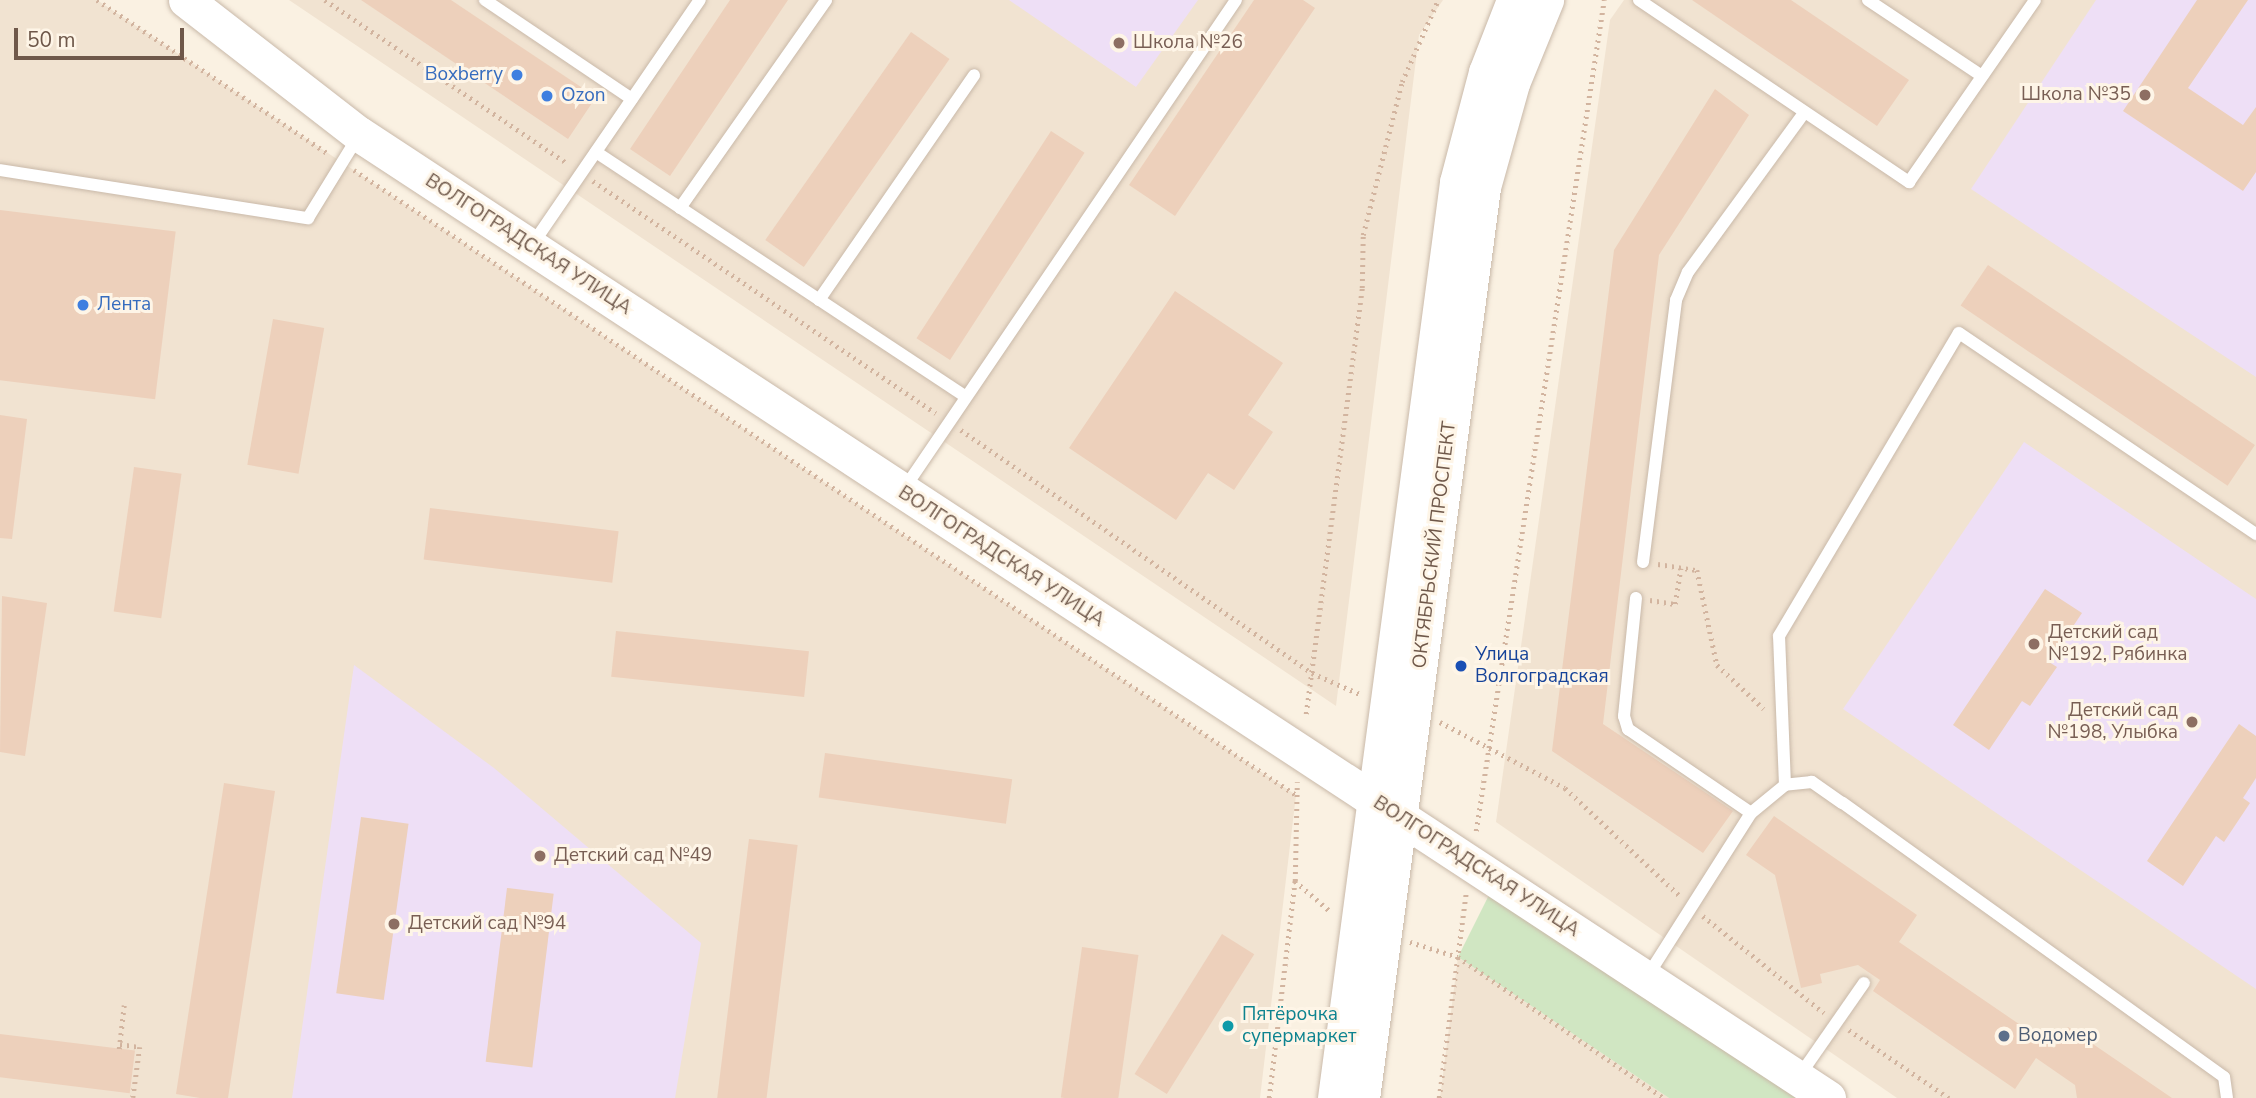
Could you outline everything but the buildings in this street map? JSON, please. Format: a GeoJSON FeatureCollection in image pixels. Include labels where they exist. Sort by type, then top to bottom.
{"type":"FeatureCollection","features":[{"type":"Feature","properties":{"kind":"main road","name":"ВОЛГОГРАДСКАЯ УЛИЦА"},"geometry":{"type":"LineString","coordinates":[[186,0],[351,148],[531,247],[1828,1098]]}},
{"type":"Feature","properties":{"kind":"main road","name":"ОКТЯБРЬСКИЙ ПРОСПЕКТ"},"geometry":{"type":"LineString","coordinates":[[1362,1098],[1385,807],[1457,181],[1486,72],[1514,0]]}},
{"type":"Feature","properties":{"kind":"main road","name":"ОКТЯБРЬСКИЙ ПРОСПЕКТ"},"geometry":{"type":"LineString","coordinates":[[1335,1098],[1385,807],[1483,187],[1512,83],[1546,0]]}},
{"type":"Feature","properties":{"kind":"lane"},"geometry":{"type":"LineString","coordinates":[[485,0],[632,99]]}},
{"type":"Feature","properties":{"kind":"lane"},"geometry":{"type":"LineString","coordinates":[[531,247],[700,0]]}},
{"type":"Feature","properties":{"kind":"lane"},"geometry":{"type":"LineString","coordinates":[[680,208],[826,0]]}},
{"type":"Feature","properties":{"kind":"lane"},"geometry":{"type":"LineString","coordinates":[[902,492],[947,421],[1236,0]]}},
{"type":"Feature","properties":{"kind":"lane"},"geometry":{"type":"LineString","coordinates":[[1639,0],[1909,182],[2035,0]]}},
{"type":"Feature","properties":{"kind":"lane"},"geometry":{"type":"LineString","coordinates":[[1868,0],[1982,76]]}},
{"type":"Feature","properties":{"kind":"lane"},"geometry":{"type":"LineString","coordinates":[[819,300],[974,75]]}},
{"type":"Feature","properties":{"kind":"lane"},"geometry":{"type":"LineString","coordinates":[[1643,562],[1676,300],[1688,272],[1804,113]]}},
{"type":"Feature","properties":{"kind":"lane"},"geometry":{"type":"LineString","coordinates":[[0,170],[308,219],[351,148]]}},
{"type":"Feature","properties":{"kind":"lane"},"geometry":{"type":"LineString","coordinates":[[596,152],[964,396]]}},
{"type":"Feature","properties":{"kind":"lane"},"geometry":{"type":"LineString","coordinates":[[1785,785],[1779,636],[1959,333],[2256,534]]}},
{"type":"Feature","properties":{"kind":"lane"},"geometry":{"type":"LineString","coordinates":[[1636,598],[1624,716],[1628,729],[1751,813]]}},
{"type":"Feature","properties":{"kind":"lane"},"geometry":{"type":"LineString","coordinates":[[1646,978],[1689,905],[1751,813],[1785,785],[1812,782],[2224,1077],[2227,1098]]}},
{"type":"Feature","properties":{"kind":"lane"},"geometry":{"type":"LineString","coordinates":[[1798,1078],[1864,983]]}},
{"type":"Feature","properties":{"kind":"path"},"geometry":{"type":"LineString","coordinates":[[97,0],[351,148],[1296,794],[1295,881],[1269,1098]]}},
{"type":"Feature","properties":{"kind":"path"},"geometry":{"type":"LineString","coordinates":[[325,0],[947,421],[1312,673],[1373,700]]}},
{"type":"Feature","properties":{"kind":"path"},"geometry":{"type":"LineString","coordinates":[[1306,714],[1362,288],[1363,236],[1402,82],[1438,0]]}},
{"type":"Feature","properties":{"kind":"path"},"geometry":{"type":"LineString","coordinates":[[1476,831],[1604,0]]}},
{"type":"Feature","properties":{"kind":"path"},"geometry":{"type":"LineString","coordinates":[[1643,562],[1698,570],[1717,665],[1782,726]]}},
{"type":"Feature","properties":{"kind":"path"},"geometry":{"type":"LineString","coordinates":[[1636,598],[1675,604],[1681,568]]}},
{"type":"Feature","properties":{"kind":"path"},"geometry":{"type":"LineString","coordinates":[[1428,715],[1490,746],[1565,789],[1689,905],[1780,983],[1949,1098]]}},
{"type":"Feature","properties":{"kind":"path"},"geometry":{"type":"LineString","coordinates":[[1439,1098],[1467,880]]}},
{"type":"Feature","properties":{"kind":"path"},"geometry":{"type":"LineString","coordinates":[[1295,881],[1338,919]]}},
{"type":"Feature","properties":{"kind":"path"},"geometry":{"type":"LineString","coordinates":[[1398,938],[1458,957],[1664,1098]]}},
{"type":"Feature","properties":{"kind":"path"},"geometry":{"type":"LineString","coordinates":[[124,1005],[120,1046],[140,1046],[133,1098]]}},
{"type":"Feature","properties":{"kind":"shaded area"},"geometry":{"type":"Polygon","coordinates":[[[0,0],[97,0],[1296,795],[1260,1098],[0,1098],[0,0]]]}},
{"type":"Feature","properties":{"kind":"shaded area"},"geometry":{"type":"Polygon","coordinates":[[[289,0],[1443,0],[1419,35],[1336,706],[289,0]]]}},
{"type":"Feature","properties":{"kind":"shaded area","name":"Школа №26"},"geometry":{"type":"Polygon","coordinates":[[[1009,0],[1198,0],[1136,87],[1009,0]]]}},
{"type":"Feature","properties":{"kind":"shaded area"},"geometry":{"type":"Polygon","coordinates":[[[1624,0],[2256,0],[2256,1098],[1897,1098],[1496,822],[1610,20],[1624,0]]]}},
{"type":"Feature","properties":{"kind":"shaded area","name":"Школа №35"},"geometry":{"type":"Polygon","coordinates":[[[2096,0],[2256,0],[2256,377],[1971,189],[2096,0]]]}},
{"type":"Feature","properties":{"kind":"shaded area","name":"Детский сад №192, Рябинка"},"geometry":{"type":"Polygon","coordinates":[[[2024,442],[2256,599],[2256,989],[1843,709],[2024,442]]]}},
{"type":"Feature","properties":{"kind":"shaded area"},"geometry":{"type":"Polygon","coordinates":[[[354,665],[494,768],[701,943],[675,1098],[292,1098],[354,665]]]}},
{"type":"Feature","properties":{"kind":"shaded area"},"geometry":{"type":"Polygon","coordinates":[[[1458,957],[1669,1098],[1440,1098],[1458,957]]]}},
{"type":"Feature","properties":{"kind":"green space"},"geometry":{"type":"Polygon","coordinates":[[[1491,891],[1807,1098],[1669,1098],[1458,957],[1491,891]]]}},
{"type":"Feature","properties":{"kind":"place","name":"Школа №26"},"geometry":{"type":"Point","coordinates":[1119,43]}},
{"type":"Feature","properties":{"kind":"place","name":"Boxberry"},"geometry":{"type":"Point","coordinates":[517,75]}},
{"type":"Feature","properties":{"kind":"place","name":"Школа №35"},"geometry":{"type":"Point","coordinates":[2145,95]}},
{"type":"Feature","properties":{"kind":"place","name":"Ozon"},"geometry":{"type":"Point","coordinates":[547,96]}},
{"type":"Feature","properties":{"kind":"place","name":"Лента"},"geometry":{"type":"Point","coordinates":[83,305]}},
{"type":"Feature","properties":{"kind":"place","name":"Детский сад №192, Рябинка"},"geometry":{"type":"Point","coordinates":[2034,644]}},
{"type":"Feature","properties":{"kind":"place","name":"Улица Волгоградская"},"geometry":{"type":"Point","coordinates":[1461,666]}},
{"type":"Feature","properties":{"kind":"place","name":"Детский сад №198, Улыбка"},"geometry":{"type":"Point","coordinates":[2192,722]}},
{"type":"Feature","properties":{"kind":"place","name":"Детский сад №49"},"geometry":{"type":"Point","coordinates":[540,856]}},
{"type":"Feature","properties":{"kind":"place","name":"Детский сад №94"},"geometry":{"type":"Point","coordinates":[394,924]}},
{"type":"Feature","properties":{"kind":"place","name":"Пятёрочка супермаркет"},"geometry":{"type":"Point","coordinates":[1228,1026]}},
{"type":"Feature","properties":{"kind":"place","name":"Водомер"},"geometry":{"type":"Point","coordinates":[2004,1036]}}]}
